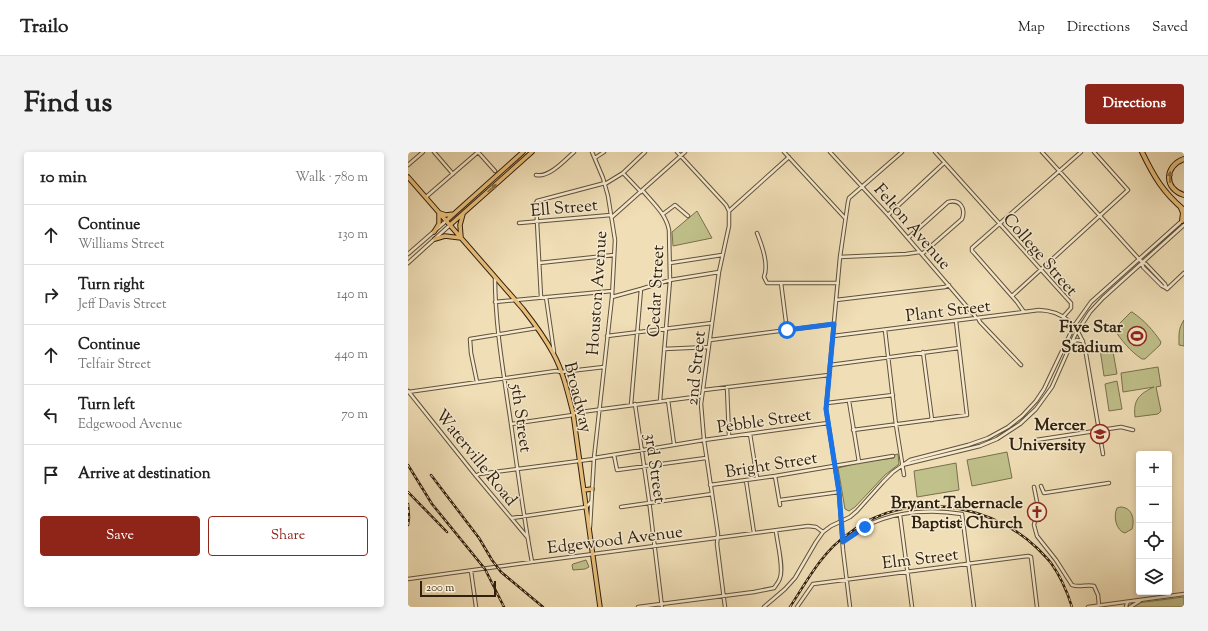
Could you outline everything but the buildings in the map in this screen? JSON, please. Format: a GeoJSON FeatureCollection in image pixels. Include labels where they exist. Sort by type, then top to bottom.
{"type":"FeatureCollection","features":[{"type":"Feature","properties":{"kind":"highway"},"geometry":{"type":"LineString","coordinates":[[1142,152],[1158,183],[1183,209],[1183,222]]}},
{"type":"Feature","properties":{"kind":"highway"},"geometry":{"type":"LineString","coordinates":[[1184,159],[1172,167],[1169,180],[1172,188],[1184,196]]}},
{"type":"Feature","properties":{"kind":"main road"},"geometry":{"type":"LineString","coordinates":[[446,221],[524,152]]}},
{"type":"Feature","properties":{"kind":"main road"},"geometry":{"type":"LineString","coordinates":[[450,225],[532,152]]}},
{"type":"Feature","properties":{"kind":"main road"},"geometry":{"type":"LineString","coordinates":[[408,176],[426,197]]}},
{"type":"Feature","properties":{"kind":"main road","name":"Broadway"},"geometry":{"type":"LineString","coordinates":[[426,197],[515,300],[537,327],[554,354],[561,372],[573,414],[600,607]]}},
{"type":"Feature","properties":{"kind":"main road"},"geometry":{"type":"LineString","coordinates":[[434,232],[439,224],[439,213],[446,215],[455,214]]}},
{"type":"Feature","properties":{"kind":"main road"},"geometry":{"type":"LineString","coordinates":[[434,239],[445,236],[462,238],[460,225],[463,214]]}},
{"type":"Feature","properties":{"kind":"main road"},"geometry":{"type":"LineString","coordinates":[[584,490],[592,489]]}},
{"type":"Feature","properties":{"kind":"street"},"geometry":{"type":"LineString","coordinates":[[408,165],[423,152]]}},
{"type":"Feature","properties":{"kind":"street"},"geometry":{"type":"LineString","coordinates":[[434,152],[453,174]]}},
{"type":"Feature","properties":{"kind":"street"},"geometry":{"type":"LineString","coordinates":[[426,197],[478,152],[495,171]]}},
{"type":"Feature","properties":{"kind":"street"},"geometry":{"type":"LineString","coordinates":[[536,175],[546,175],[574,152]]}},
{"type":"Feature","properties":{"kind":"street","name":"Houston Avenue"},"geometry":{"type":"LineString","coordinates":[[590,530],[594,458],[612,297],[615,240],[612,216],[605,184],[592,152]]}},
{"type":"Feature","properties":{"kind":"street"},"geometry":{"type":"LineString","coordinates":[[595,158],[604,152]]}},
{"type":"Feature","properties":{"kind":"street"},"geometry":{"type":"LineString","coordinates":[[541,297],[536,221],[537,201],[605,184],[623,173],[645,152]]}},
{"type":"Feature","properties":{"kind":"street"},"geometry":{"type":"LineString","coordinates":[[677,152],[730,211],[789,157]]}},
{"type":"Feature","properties":{"kind":"street","name":"Ell Street"},"geometry":{"type":"LineString","coordinates":[[519,223],[612,216],[642,192],[685,152]]}},
{"type":"Feature","properties":{"kind":"street"},"geometry":{"type":"LineString","coordinates":[[784,152],[846,218]]}},
{"type":"Feature","properties":{"kind":"street","name":"Felton Avenue"},"geometry":{"type":"LineString","coordinates":[[830,152],[888,215],[980,322],[1021,365]]}},
{"type":"Feature","properties":{"kind":"street"},"geometry":{"type":"LineString","coordinates":[[850,607],[846,580],[839,492],[828,423],[827,403],[840,257],[849,198],[902,152]]}},
{"type":"Feature","properties":{"kind":"street","name":"College Street"},"geometry":{"type":"LineString","coordinates":[[935,152],[1071,303],[1071,308],[1063,317],[1078,330],[1083,341],[1103,454]]}},
{"type":"Feature","properties":{"kind":"street"},"geometry":{"type":"LineString","coordinates":[[1042,152],[1139,259],[1146,264],[1165,284],[1167,288],[1184,273]]}},
{"type":"Feature","properties":{"kind":"street"},"geometry":{"type":"LineString","coordinates":[[1024,312],[974,253],[972,250],[973,246],[1060,172],[1081,152]]}},
{"type":"Feature","properties":{"kind":"street"},"geometry":{"type":"LineString","coordinates":[[1012,296],[1128,190],[1094,152]]}},
{"type":"Feature","properties":{"kind":"street"},"geometry":{"type":"LineString","coordinates":[[888,215],[944,162]]}},
{"type":"Feature","properties":{"kind":"street","name":"Cedar Street"},"geometry":{"type":"LineString","coordinates":[[623,173],[663,214],[669,230],[670,280],[660,401]]}},
{"type":"Feature","properties":{"kind":"street"},"geometry":{"type":"LineString","coordinates":[[840,257],[921,253],[962,219],[964,209],[961,204],[952,201],[945,205],[908,238]]}},
{"type":"Feature","properties":{"kind":"street"},"geometry":{"type":"LineString","coordinates":[[663,214],[675,205],[688,216]]}},
{"type":"Feature","properties":{"kind":"street","name":"2nd Street"},"geometry":{"type":"LineString","coordinates":[[725,607],[717,544],[718,538],[706,458],[701,404],[719,272],[729,226],[730,211]]}},
{"type":"Feature","properties":{"kind":"street"},"geometry":{"type":"LineString","coordinates":[[408,254],[446,221]]}},
{"type":"Feature","properties":{"kind":"street"},"geometry":{"type":"LineString","coordinates":[[764,607],[785,589],[795,578],[823,532],[857,511],[888,477],[910,460],[981,441],[995,435],[1014,423],[1028,410],[1044,389],[1074,326],[1091,302],[1183,222]]}},
{"type":"Feature","properties":{"kind":"street"},"geometry":{"type":"LineString","coordinates":[[902,466],[980,446],[997,439],[1014,429],[1032,413],[1047,394],[1057,376],[1071,342],[1090,312],[1183,222]]}},
{"type":"Feature","properties":{"kind":"street"},"geometry":{"type":"LineString","coordinates":[[408,263],[450,225]]}},
{"type":"Feature","properties":{"kind":"street"},"geometry":{"type":"LineString","coordinates":[[757,233],[764,255],[766,272],[764,277],[767,283],[838,283]]}},
{"type":"Feature","properties":{"kind":"street"},"geometry":{"type":"LineString","coordinates":[[539,263],[614,255]]}},
{"type":"Feature","properties":{"kind":"street"},"geometry":{"type":"LineString","coordinates":[[670,263],[722,255]]}},
{"type":"Feature","properties":{"kind":"street"},"geometry":{"type":"LineString","coordinates":[[612,297],[670,280],[719,272]]}},
{"type":"Feature","properties":{"kind":"street","name":"5th Street"},"geometry":{"type":"LineString","coordinates":[[495,277],[495,302],[498,334],[532,562]]}},
{"type":"Feature","properties":{"kind":"street"},"geometry":{"type":"LineString","coordinates":[[780,283],[787,330]]}},
{"type":"Feature","properties":{"kind":"street"},"geometry":{"type":"LineString","coordinates":[[836,300],[945,287],[949,285]]}},
{"type":"Feature","properties":{"kind":"street"},"geometry":{"type":"LineString","coordinates":[[631,405],[641,289]]}},
{"type":"Feature","properties":{"kind":"street"},"geometry":{"type":"LineString","coordinates":[[495,302],[612,291]]}},
{"type":"Feature","properties":{"kind":"street"},"geometry":{"type":"LineString","coordinates":[[546,297],[554,354]]}},
{"type":"Feature","properties":{"kind":"street","name":"Plant Street"},"geometry":{"type":"LineString","coordinates":[[833,336],[1039,310],[1050,310],[1063,317]]}},
{"type":"Feature","properties":{"kind":"street"},"geometry":{"type":"LineString","coordinates":[[853,430],[967,415],[956,320]]}},
{"type":"Feature","properties":{"kind":"street"},"geometry":{"type":"LineString","coordinates":[[607,336],[712,323]]}},
{"type":"Feature","properties":{"kind":"street"},"geometry":{"type":"LineString","coordinates":[[710,340],[834,324]]}},
{"type":"Feature","properties":{"kind":"street"},"geometry":{"type":"LineString","coordinates":[[477,382],[471,353],[470,339],[537,327]]}},
{"type":"Feature","properties":{"kind":"street"},"geometry":{"type":"LineString","coordinates":[[885,330],[896,425],[904,475]]}},
{"type":"Feature","properties":{"kind":"street"},"geometry":{"type":"LineString","coordinates":[[1071,342],[1077,340],[1083,341]]}},
{"type":"Feature","properties":{"kind":"street"},"geometry":{"type":"LineString","coordinates":[[664,349],[709,347]]}},
{"type":"Feature","properties":{"kind":"street"},"geometry":{"type":"LineString","coordinates":[[830,365],[959,348]]}},
{"type":"Feature","properties":{"kind":"street"},"geometry":{"type":"LineString","coordinates":[[923,352],[932,420]]}},
{"type":"Feature","properties":{"kind":"street"},"geometry":{"type":"LineString","coordinates":[[408,391],[556,371],[561,372],[604,367]]}},
{"type":"Feature","properties":{"kind":"street"},"geometry":{"type":"LineString","coordinates":[[704,390],[829,375]]}},
{"type":"Feature","properties":{"kind":"street"},"geometry":{"type":"LineString","coordinates":[[727,387],[729,436]]}},
{"type":"Feature","properties":{"kind":"street","name":"Waterville Road"},"geometry":{"type":"LineString","coordinates":[[408,391],[528,538]]}},
{"type":"Feature","properties":{"kind":"street"},"geometry":{"type":"LineString","coordinates":[[827,403],[893,395]]}},
{"type":"Feature","properties":{"kind":"street"},"geometry":{"type":"LineString","coordinates":[[511,424],[635,404],[702,396]]}},
{"type":"Feature","properties":{"kind":"street"},"geometry":{"type":"LineString","coordinates":[[668,400],[674,444]]}},
{"type":"Feature","properties":{"kind":"street"},"geometry":{"type":"LineString","coordinates":[[849,401],[859,462]]}},
{"type":"Feature","properties":{"kind":"street","name":"3rd Street"},"geometry":{"type":"LineString","coordinates":[[635,404],[662,606]]}},
{"type":"Feature","properties":{"kind":"street","name":"Pebble Street"},"geometry":{"type":"LineString","coordinates":[[476,476],[479,474],[580,461],[674,444],[828,423]]}},
{"type":"Feature","properties":{"kind":"street"},"geometry":{"type":"LineString","coordinates":[[1036,440],[1121,427],[1133,430]]}},
{"type":"Feature","properties":{"kind":"street"},"geometry":{"type":"LineString","coordinates":[[750,434],[757,478]]}},
{"type":"Feature","properties":{"kind":"street"},"geometry":{"type":"LineString","coordinates":[[614,455],[617,470],[706,458]]}},
{"type":"Feature","properties":{"kind":"street","name":"Bright Street"},"geometry":{"type":"LineString","coordinates":[[710,485],[775,476],[893,456]]}},
{"type":"Feature","properties":{"kind":"street"},"geometry":{"type":"LineString","coordinates":[[775,476],[780,505]]}},
{"type":"Feature","properties":{"kind":"street"},"geometry":{"type":"LineString","coordinates":[[746,480],[754,533]]}},
{"type":"Feature","properties":{"kind":"street"},"geometry":{"type":"LineString","coordinates":[[1041,486],[1044,493],[1109,484]]}},
{"type":"Feature","properties":{"kind":"street"},"geometry":{"type":"LineString","coordinates":[[1034,488],[1038,508],[1034,525],[1039,540],[1054,556],[1072,585],[1077,587],[1094,586],[1098,595],[1099,605]]}},
{"type":"Feature","properties":{"kind":"street"},"geometry":{"type":"LineString","coordinates":[[780,500],[839,492]]}},
{"type":"Feature","properties":{"kind":"street"},"geometry":{"type":"LineString","coordinates":[[621,507],[712,494]]}},
{"type":"Feature","properties":{"kind":"street"},"geometry":{"type":"LineString","coordinates":[[512,518],[586,507],[592,500]]}},
{"type":"Feature","properties":{"kind":"street"},"geometry":{"type":"LineString","coordinates":[[843,542],[872,523],[900,515],[937,511],[962,514],[974,607]]}},
{"type":"Feature","properties":{"kind":"street"},"geometry":{"type":"LineString","coordinates":[[900,515],[912,607]]}},
{"type":"Feature","properties":{"kind":"street","name":"Edgewood Avenue"},"geometry":{"type":"LineString","coordinates":[[408,579],[812,526],[823,532]]}},
{"type":"Feature","properties":{"kind":"street"},"geometry":{"type":"LineString","coordinates":[[638,607],[662,606],[774,588],[781,576],[776,531]]}},
{"type":"Feature","properties":{"kind":"street","name":"Elm Street"},"geometry":{"type":"LineString","coordinates":[[797,607],[813,584],[1028,556],[1031,557],[1037,607]]}},
{"type":"Feature","properties":{"kind":"street"},"geometry":{"type":"LineString","coordinates":[[471,570],[476,607]]}},
{"type":"Feature","properties":{"kind":"street"},"geometry":{"type":"LineString","coordinates":[[1088,607],[1184,594]]}},
{"type":"Feature","properties":{"kind":"street"},"geometry":{"type":"LineString","coordinates":[[1130,607],[1142,599]]}},
{"type":"Feature","properties":{"kind":"street"},"geometry":{"type":"LineString","coordinates":[[1126,607],[1126,603],[1129,601]]}},
{"type":"Feature","properties":{"kind":"green space"},"geometry":{"type":"Polygon","coordinates":[[[697,211],[712,238],[673,246],[672,232],[697,211]]]}},
{"type":"Feature","properties":{"kind":"green space","name":"Five Star Stadium"},"geometry":{"type":"Polygon","coordinates":[[[1131,312],[1155,333],[1161,342],[1160,345],[1145,359],[1142,359],[1130,349],[1114,329],[1131,312]]]}},
{"type":"Feature","properties":{"kind":"green space"},"geometry":{"type":"Polygon","coordinates":[[[1184,320],[1184,346],[1179,345],[1179,338],[1180,329],[1184,320]]]}},
{"type":"Feature","properties":{"kind":"green space"},"geometry":{"type":"Polygon","coordinates":[[[1112,346],[1117,374],[1104,376],[1100,349],[1112,346]]]}},
{"type":"Feature","properties":{"kind":"green space"},"geometry":{"type":"Polygon","coordinates":[[[1158,367],[1161,386],[1156,387],[1161,411],[1158,414],[1135,417],[1135,406],[1138,398],[1144,392],[1154,387],[1123,392],[1121,373],[1158,367]]]}},
{"type":"Feature","properties":{"kind":"green space"},"geometry":{"type":"Polygon","coordinates":[[[1117,381],[1122,409],[1109,411],[1105,384],[1117,381]]]}},
{"type":"Feature","properties":{"kind":"green space"},"geometry":{"type":"Polygon","coordinates":[[[1007,452],[1012,478],[972,486],[967,460],[1007,452]]]}},
{"type":"Feature","properties":{"kind":"green space"},"geometry":{"type":"Polygon","coordinates":[[[898,454],[899,464],[885,475],[855,507],[849,511],[845,509],[838,468],[862,462],[894,458],[894,455],[898,454]]]}},
{"type":"Feature","properties":{"kind":"green space"},"geometry":{"type":"Polygon","coordinates":[[[956,463],[959,490],[917,497],[914,471],[956,463]]]}},
{"type":"Feature","properties":{"kind":"green space"},"geometry":{"type":"Polygon","coordinates":[[[1120,507],[1130,511],[1133,518],[1132,529],[1125,533],[1119,529],[1115,519],[1117,508],[1120,507]]]}},
{"type":"Feature","properties":{"kind":"green space"},"geometry":{"type":"Polygon","coordinates":[[[586,560],[589,567],[585,569],[573,570],[573,564],[586,560]]]}},
{"type":"Feature","properties":{"kind":"green space"},"geometry":{"type":"Polygon","coordinates":[[[1184,597],[1184,607],[1132,607],[1137,603],[1184,597]]]}},
{"type":"Feature","properties":{"kind":"railway"},"geometry":{"type":"LineString","coordinates":[[408,465],[432,504],[485,569],[504,607]]}},
{"type":"Feature","properties":{"kind":"railway"},"geometry":{"type":"LineString","coordinates":[[431,475],[479,538],[501,572],[543,607]]}},
{"type":"Feature","properties":{"kind":"railway"},"geometry":{"type":"LineString","coordinates":[[408,492],[447,532]]}},
{"type":"Feature","properties":{"kind":"railway"},"geometry":{"type":"LineString","coordinates":[[408,504],[408,525]]}},
{"type":"Feature","properties":{"kind":"railway"},"geometry":{"type":"LineString","coordinates":[[790,607],[809,577],[830,549],[857,527],[874,518],[895,511],[916,507],[938,506],[960,509],[981,515],[1001,523],[1020,534],[1037,548],[1051,563],[1063,584],[1072,607]]}},
{"type":"Feature","properties":{"kind":"place","name":"Five Star Stadium"},"geometry":{"type":"Point","coordinates":[1137,336]}},
{"type":"Feature","properties":{"kind":"place","name":"Mercer University"},"geometry":{"type":"Point","coordinates":[1100,434]}},
{"type":"Feature","properties":{"kind":"place","name":"Bryant Tabernacle Baptist Church"},"geometry":{"type":"Point","coordinates":[1037,512]}},
{"type":"Feature","properties":{"kind":"route"},"geometry":{"type":"LineString","coordinates":[[787,330],[834,324],[826,409],[839,492],[843,542],[865,527]]}}]}
